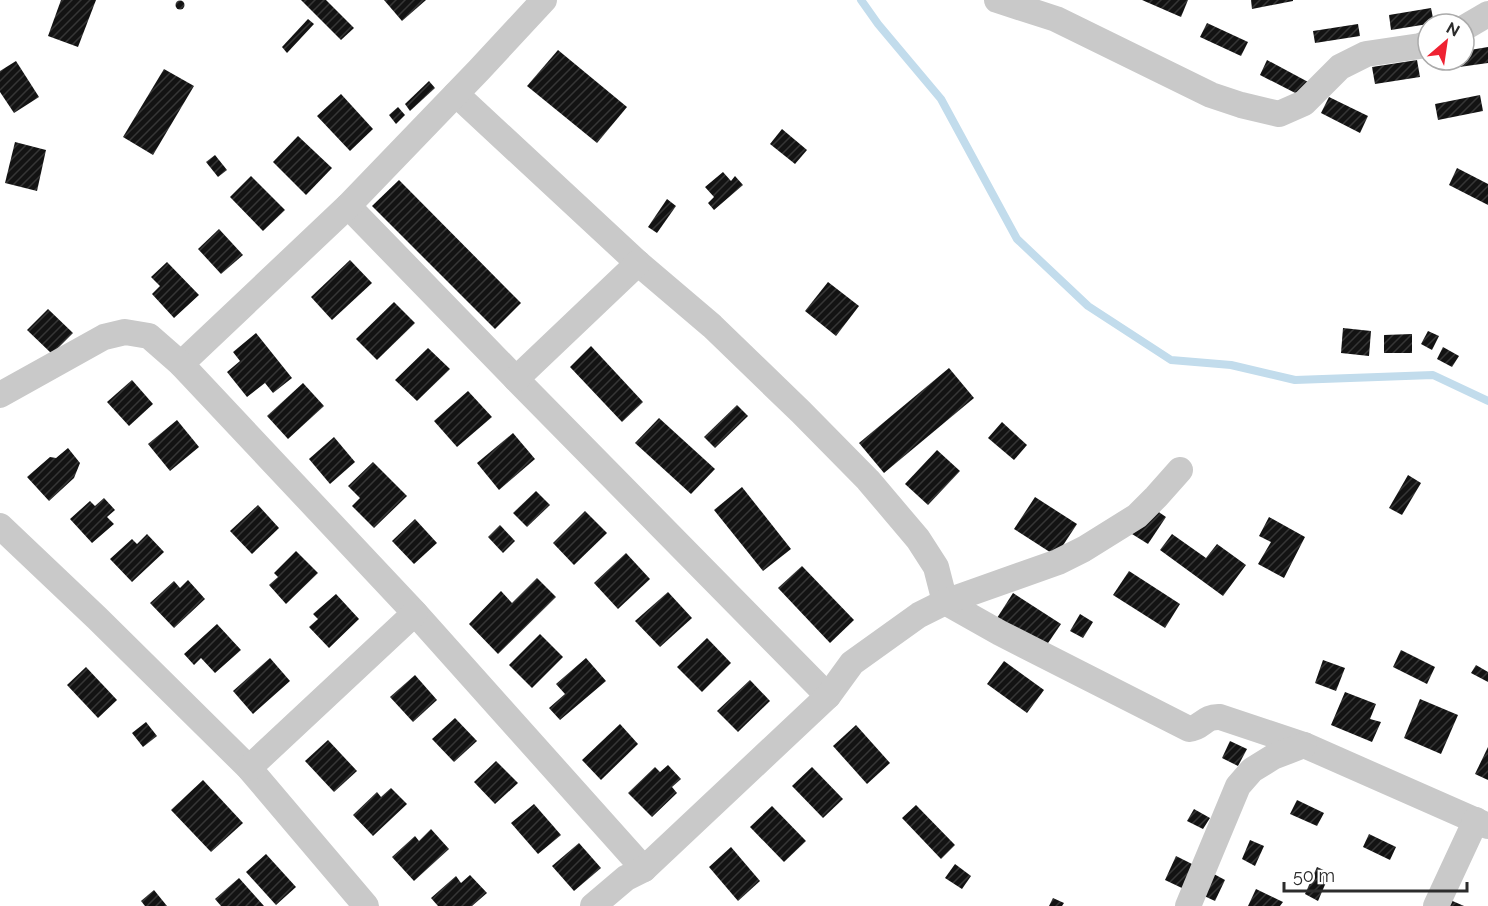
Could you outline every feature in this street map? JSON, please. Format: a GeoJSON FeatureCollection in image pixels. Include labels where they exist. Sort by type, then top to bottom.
{"type":"FeatureCollection","features":[{"type":"Feature","properties":{"kind":"street"},"geometry":{"type":"LineString","coordinates":[[181,364],[348,206],[544,0]]}},
{"type":"Feature","properties":{"kind":"street"},"geometry":{"type":"LineString","coordinates":[[997,0],[1056,19],[1211,95],[1279,114],[1304,103],[1340,67],[1365,54],[1416,47]]}},
{"type":"Feature","properties":{"kind":"street"},"geometry":{"type":"LineString","coordinates":[[456,94],[638,263],[712,326],[868,480],[918,539],[936,567],[945,602],[1000,633],[1189,729],[1195,729],[1206,719],[1220,717],[1304,745],[1482,823],[1436,906]]}},
{"type":"Feature","properties":{"kind":"street"},"geometry":{"type":"LineString","coordinates":[[348,206],[828,696]]}},
{"type":"Feature","properties":{"kind":"street"},"geometry":{"type":"LineString","coordinates":[[516,379],[638,263]]}},
{"type":"Feature","properties":{"kind":"street"},"geometry":{"type":"LineString","coordinates":[[0,395],[104,337],[125,332],[149,336],[181,364],[415,613],[644,869]]}},
{"type":"Feature","properties":{"kind":"street"},"geometry":{"type":"LineString","coordinates":[[593,906],[626,878],[644,869],[828,696],[852,663],[919,615],[945,602],[1058,562],[1084,549],[1137,516],[1180,470]]}},
{"type":"Feature","properties":{"kind":"street"},"geometry":{"type":"LineString","coordinates":[[0,525],[249,768],[366,906]]}},
{"type":"Feature","properties":{"kind":"street"},"geometry":{"type":"LineString","coordinates":[[249,768],[415,613]]}},
{"type":"Feature","properties":{"kind":"street"},"geometry":{"type":"LineString","coordinates":[[1188,906],[1238,786],[1252,770],[1273,757],[1304,745]]}},
{"type":"Feature","properties":{"kind":"building"},"geometry":{"type":"Polygon","coordinates":[[[61,0],[96,0],[78,47],[48,36],[61,0]]]}},
{"type":"Feature","properties":{"kind":"building"},"geometry":{"type":"Polygon","coordinates":[[[180,0],[185,5],[180,10],[175,5],[180,0]]]}},
{"type":"Feature","properties":{"kind":"building"},"geometry":{"type":"Polygon","coordinates":[[[301,0],[326,0],[354,28],[341,40],[301,0]]]}},
{"type":"Feature","properties":{"kind":"building"},"geometry":{"type":"Polygon","coordinates":[[[384,0],[426,0],[402,21],[384,0]]]}},
{"type":"Feature","properties":{"kind":"building"},"geometry":{"type":"Polygon","coordinates":[[[1142,0],[1188,0],[1181,17],[1142,0]]]}},
{"type":"Feature","properties":{"kind":"building"},"geometry":{"type":"Polygon","coordinates":[[[1251,0],[1293,0],[1293,1],[1252,9],[1251,0]]]}},
{"type":"Feature","properties":{"kind":"building"},"geometry":{"type":"Polygon","coordinates":[[[1431,8],[1432,12],[1416,12],[1416,26],[1391,30],[1389,15],[1431,8]]]}},
{"type":"Feature","properties":{"kind":"building"},"geometry":{"type":"Polygon","coordinates":[[[308,19],[314,24],[287,53],[282,47],[308,19]]]}},
{"type":"Feature","properties":{"kind":"building"},"geometry":{"type":"Polygon","coordinates":[[[1207,23],[1248,42],[1241,56],[1200,37],[1207,23]]]}},
{"type":"Feature","properties":{"kind":"building"},"geometry":{"type":"Polygon","coordinates":[[[1358,24],[1360,36],[1315,43],[1313,31],[1358,24]]]}},
{"type":"Feature","properties":{"kind":"building"},"geometry":{"type":"Polygon","coordinates":[[[1488,47],[1488,63],[1476,65],[1476,49],[1488,47]]]}},
{"type":"Feature","properties":{"kind":"building"},"geometry":{"type":"Polygon","coordinates":[[[558,50],[627,107],[597,143],[527,86],[558,50]]]}},
{"type":"Feature","properties":{"kind":"building"},"geometry":{"type":"Polygon","coordinates":[[[1267,60],[1310,83],[1303,97],[1260,75],[1267,60]]]}},
{"type":"Feature","properties":{"kind":"building"},"geometry":{"type":"Polygon","coordinates":[[[1416,60],[1416,72],[1419,72],[1420,77],[1375,84],[1372,67],[1416,60]]]}},
{"type":"Feature","properties":{"kind":"building"},"geometry":{"type":"Polygon","coordinates":[[[16,61],[39,97],[14,113],[0,92],[0,71],[16,61]]]}},
{"type":"Feature","properties":{"kind":"building"},"geometry":{"type":"Polygon","coordinates":[[[164,69],[194,86],[153,155],[123,137],[164,69]]]}},
{"type":"Feature","properties":{"kind":"building"},"geometry":{"type":"Polygon","coordinates":[[[429,81],[435,88],[410,111],[405,104],[429,81]]]}},
{"type":"Feature","properties":{"kind":"building"},"geometry":{"type":"Polygon","coordinates":[[[341,94],[373,129],[350,151],[317,116],[341,94]]]}},
{"type":"Feature","properties":{"kind":"building"},"geometry":{"type":"Polygon","coordinates":[[[1480,95],[1483,111],[1438,120],[1435,104],[1480,95]]]}},
{"type":"Feature","properties":{"kind":"building"},"geometry":{"type":"Polygon","coordinates":[[[1329,97],[1368,116],[1360,133],[1321,113],[1329,97]]]}},
{"type":"Feature","properties":{"kind":"building"},"geometry":{"type":"Polygon","coordinates":[[[398,107],[405,115],[396,124],[389,115],[398,107]]]}},
{"type":"Feature","properties":{"kind":"building"},"geometry":{"type":"Polygon","coordinates":[[[782,129],[807,150],[795,164],[770,144],[782,129]]]}},
{"type":"Feature","properties":{"kind":"building"},"geometry":{"type":"Polygon","coordinates":[[[298,136],[332,168],[306,195],[273,162],[298,136]]]}},
{"type":"Feature","properties":{"kind":"building"},"geometry":{"type":"Polygon","coordinates":[[[15,142],[46,150],[37,191],[5,183],[15,142]]]}},
{"type":"Feature","properties":{"kind":"building"},"geometry":{"type":"Polygon","coordinates":[[[215,155],[227,170],[218,177],[206,162],[215,155]]]}},
{"type":"Feature","properties":{"kind":"building"},"geometry":{"type":"Polygon","coordinates":[[[1457,168],[1488,184],[1488,205],[1449,185],[1457,168]]]}},
{"type":"Feature","properties":{"kind":"building"},"geometry":{"type":"Polygon","coordinates":[[[723,172],[731,181],[735,176],[743,185],[714,210],[708,203],[714,197],[705,187],[723,172]]]}},
{"type":"Feature","properties":{"kind":"building"},"geometry":{"type":"Polygon","coordinates":[[[251,176],[285,210],[263,231],[230,197],[251,176]]]}},
{"type":"Feature","properties":{"kind":"building"},"geometry":{"type":"Polygon","coordinates":[[[399,180],[521,303],[495,329],[372,206],[399,180]]]}},
{"type":"Feature","properties":{"kind":"building"},"geometry":{"type":"Polygon","coordinates":[[[667,199],[676,206],[657,233],[648,227],[667,199]]]}},
{"type":"Feature","properties":{"kind":"building"},"geometry":{"type":"Polygon","coordinates":[[[219,229],[243,255],[221,274],[198,249],[219,229]]]}},
{"type":"Feature","properties":{"kind":"building"},"geometry":{"type":"Polygon","coordinates":[[[350,260],[372,283],[332,320],[311,297],[350,260]]]}},
{"type":"Feature","properties":{"kind":"building"},"geometry":{"type":"Polygon","coordinates":[[[167,262],[199,295],[174,318],[152,294],[160,286],[151,277],[167,262]]]}},
{"type":"Feature","properties":{"kind":"building"},"geometry":{"type":"Polygon","coordinates":[[[828,282],[859,306],[836,336],[805,311],[828,282]]]}},
{"type":"Feature","properties":{"kind":"building"},"geometry":{"type":"Polygon","coordinates":[[[394,302],[415,323],[377,360],[356,339],[394,302]]]}},
{"type":"Feature","properties":{"kind":"building"},"geometry":{"type":"Polygon","coordinates":[[[48,309],[73,333],[52,354],[27,330],[48,309]]]}},
{"type":"Feature","properties":{"kind":"building"},"geometry":{"type":"Polygon","coordinates":[[[1343,328],[1371,331],[1369,356],[1341,353],[1343,328]]]}},
{"type":"Feature","properties":{"kind":"building"},"geometry":{"type":"Polygon","coordinates":[[[1428,331],[1439,336],[1432,350],[1421,344],[1428,331]]]}},
{"type":"Feature","properties":{"kind":"building"},"geometry":{"type":"Polygon","coordinates":[[[256,333],[292,378],[273,393],[265,383],[247,397],[227,372],[240,361],[233,352],[256,333]]]}},
{"type":"Feature","properties":{"kind":"building"},"geometry":{"type":"Polygon","coordinates":[[[1412,334],[1412,353],[1384,353],[1384,335],[1412,334]]]}},
{"type":"Feature","properties":{"kind":"building"},"geometry":{"type":"Polygon","coordinates":[[[591,346],[643,402],[622,422],[570,367],[591,346]]]}},
{"type":"Feature","properties":{"kind":"building"},"geometry":{"type":"Polygon","coordinates":[[[1443,347],[1459,356],[1452,367],[1437,359],[1443,347]]]}},
{"type":"Feature","properties":{"kind":"building"},"geometry":{"type":"Polygon","coordinates":[[[428,348],[450,369],[417,401],[395,380],[428,348]]]}},
{"type":"Feature","properties":{"kind":"building"},"geometry":{"type":"Polygon","coordinates":[[[949,368],[974,398],[884,473],[859,443],[949,368]]]}},
{"type":"Feature","properties":{"kind":"building"},"geometry":{"type":"Polygon","coordinates":[[[132,380],[153,404],[129,426],[107,402],[132,380]]]}},
{"type":"Feature","properties":{"kind":"building"},"geometry":{"type":"Polygon","coordinates":[[[303,383],[324,406],[288,439],[267,416],[303,383]]]}},
{"type":"Feature","properties":{"kind":"building"},"geometry":{"type":"Polygon","coordinates":[[[468,391],[492,417],[457,447],[434,421],[468,391]]]}},
{"type":"Feature","properties":{"kind":"building"},"geometry":{"type":"Polygon","coordinates":[[[737,405],[748,416],[715,448],[704,437],[737,405]]]}},
{"type":"Feature","properties":{"kind":"building"},"geometry":{"type":"Polygon","coordinates":[[[659,418],[715,469],[691,494],[635,443],[659,418]]]}},
{"type":"Feature","properties":{"kind":"building"},"geometry":{"type":"Polygon","coordinates":[[[177,420],[199,447],[170,471],[148,444],[177,420]]]}},
{"type":"Feature","properties":{"kind":"building"},"geometry":{"type":"Polygon","coordinates":[[[1002,422],[1027,445],[1014,460],[988,438],[1002,422]]]}},
{"type":"Feature","properties":{"kind":"building"},"geometry":{"type":"Polygon","coordinates":[[[513,433],[535,459],[499,490],[477,463],[513,433]]]}},
{"type":"Feature","properties":{"kind":"building"},"geometry":{"type":"Polygon","coordinates":[[[334,437],[355,462],[330,484],[309,459],[334,437]]]}},
{"type":"Feature","properties":{"kind":"building"},"geometry":{"type":"Polygon","coordinates":[[[68,448],[80,463],[74,478],[49,501],[27,477],[50,457],[56,458],[68,448]]]}},
{"type":"Feature","properties":{"kind":"building"},"geometry":{"type":"Polygon","coordinates":[[[937,450],[960,471],[928,505],[905,484],[937,450]]]}},
{"type":"Feature","properties":{"kind":"building"},"geometry":{"type":"Polygon","coordinates":[[[373,462],[407,496],[374,528],[352,506],[360,498],[348,486],[373,462]]]}},
{"type":"Feature","properties":{"kind":"building"},"geometry":{"type":"Polygon","coordinates":[[[1408,475],[1421,483],[1402,515],[1389,508],[1408,475]]]}},
{"type":"Feature","properties":{"kind":"building"},"geometry":{"type":"Polygon","coordinates":[[[742,487],[791,549],[763,571],[714,510],[742,487]]]}},
{"type":"Feature","properties":{"kind":"building"},"geometry":{"type":"Polygon","coordinates":[[[536,491],[550,505],[527,527],[513,513],[536,491]]]}},
{"type":"Feature","properties":{"kind":"building"},"geometry":{"type":"Polygon","coordinates":[[[1035,497],[1077,524],[1056,556],[1014,529],[1035,497]]]}},
{"type":"Feature","properties":{"kind":"building"},"geometry":{"type":"Polygon","coordinates":[[[104,498],[115,510],[107,517],[114,524],[92,543],[70,519],[90,501],[95,506],[104,498]]]}},
{"type":"Feature","properties":{"kind":"building"},"geometry":{"type":"Polygon","coordinates":[[[258,505],[279,528],[252,554],[230,531],[258,505]]]}},
{"type":"Feature","properties":{"kind":"building"},"geometry":{"type":"Polygon","coordinates":[[[1150,506],[1166,517],[1148,544],[1132,534],[1150,506]]]}},
{"type":"Feature","properties":{"kind":"building"},"geometry":{"type":"Polygon","coordinates":[[[585,511],[607,533],[574,565],[553,543],[585,511]]]}},
{"type":"Feature","properties":{"kind":"building"},"geometry":{"type":"Polygon","coordinates":[[[1269,517],[1305,537],[1284,578],[1258,564],[1271,542],[1259,536],[1269,517]]]}},
{"type":"Feature","properties":{"kind":"building"},"geometry":{"type":"Polygon","coordinates":[[[415,519],[437,543],[414,564],[392,541],[415,519]]]}},
{"type":"Feature","properties":{"kind":"building"},"geometry":{"type":"Polygon","coordinates":[[[500,525],[515,541],[503,553],[488,537],[500,525]]]}},
{"type":"Feature","properties":{"kind":"building"},"geometry":{"type":"Polygon","coordinates":[[[147,534],[164,552],[132,582],[110,559],[132,539],[137,544],[147,534]]]}},
{"type":"Feature","properties":{"kind":"building"},"geometry":{"type":"Polygon","coordinates":[[[1172,534],[1206,558],[1217,544],[1246,565],[1223,596],[1160,550],[1172,534]]]}},
{"type":"Feature","properties":{"kind":"building"},"geometry":{"type":"Polygon","coordinates":[[[296,551],[318,573],[286,604],[269,585],[278,577],[274,573],[296,551]]]}},
{"type":"Feature","properties":{"kind":"building"},"geometry":{"type":"Polygon","coordinates":[[[626,553],[650,579],[618,609],[594,583],[626,553]]]}},
{"type":"Feature","properties":{"kind":"building"},"geometry":{"type":"Polygon","coordinates":[[[802,566],[854,620],[830,643],[778,588],[802,566]]]}},
{"type":"Feature","properties":{"kind":"building"},"geometry":{"type":"Polygon","coordinates":[[[1129,571],[1180,604],[1165,628],[1113,595],[1129,571]]]}},
{"type":"Feature","properties":{"kind":"building"},"geometry":{"type":"Polygon","coordinates":[[[537,578],[556,597],[498,654],[469,624],[501,591],[512,603],[537,578]]]}},
{"type":"Feature","properties":{"kind":"building"},"geometry":{"type":"Polygon","coordinates":[[[188,580],[205,599],[174,628],[150,603],[174,581],[180,588],[188,580]]]}},
{"type":"Feature","properties":{"kind":"building"},"geometry":{"type":"Polygon","coordinates":[[[668,592],[692,618],[660,647],[635,621],[668,592]]]}},
{"type":"Feature","properties":{"kind":"building"},"geometry":{"type":"Polygon","coordinates":[[[1013,593],[1061,624],[1044,649],[997,618],[1013,593]]]}},
{"type":"Feature","properties":{"kind":"building"},"geometry":{"type":"Polygon","coordinates":[[[336,594],[359,619],[329,648],[309,627],[318,619],[313,614],[336,594]]]}},
{"type":"Feature","properties":{"kind":"building"},"geometry":{"type":"Polygon","coordinates":[[[1080,614],[1093,622],[1083,638],[1070,631],[1080,614]]]}},
{"type":"Feature","properties":{"kind":"building"},"geometry":{"type":"Polygon","coordinates":[[[217,624],[241,650],[215,673],[201,658],[194,665],[184,654],[217,624]]]}},
{"type":"Feature","properties":{"kind":"building"},"geometry":{"type":"Polygon","coordinates":[[[540,634],[563,657],[532,688],[509,665],[540,634]]]}},
{"type":"Feature","properties":{"kind":"building"},"geometry":{"type":"Polygon","coordinates":[[[707,638],[731,663],[702,692],[677,667],[707,638]]]}},
{"type":"Feature","properties":{"kind":"building"},"geometry":{"type":"Polygon","coordinates":[[[1401,650],[1435,667],[1427,684],[1393,667],[1401,650]]]}},
{"type":"Feature","properties":{"kind":"building"},"geometry":{"type":"Polygon","coordinates":[[[270,658],[290,681],[253,714],[233,691],[270,658]]]}},
{"type":"Feature","properties":{"kind":"building"},"geometry":{"type":"Polygon","coordinates":[[[586,658],[606,681],[560,720],[549,708],[565,694],[556,684],[586,658]]]}},
{"type":"Feature","properties":{"kind":"building"},"geometry":{"type":"Polygon","coordinates":[[[1323,660],[1345,668],[1336,691],[1315,683],[1323,660]]]}},
{"type":"Feature","properties":{"kind":"building"},"geometry":{"type":"Polygon","coordinates":[[[1004,661],[1044,690],[1027,713],[987,684],[1004,661]]]}},
{"type":"Feature","properties":{"kind":"building"},"geometry":{"type":"Polygon","coordinates":[[[1476,665],[1488,672],[1488,682],[1471,673],[1476,665]]]}},
{"type":"Feature","properties":{"kind":"building"},"geometry":{"type":"Polygon","coordinates":[[[86,667],[117,700],[98,718],[67,685],[86,667]]]}},
{"type":"Feature","properties":{"kind":"building"},"geometry":{"type":"Polygon","coordinates":[[[415,675],[437,700],[413,722],[390,697],[415,675]]]}},
{"type":"Feature","properties":{"kind":"building"},"geometry":{"type":"Polygon","coordinates":[[[750,680],[770,701],[738,732],[717,711],[750,680]]]}},
{"type":"Feature","properties":{"kind":"building"},"geometry":{"type":"Polygon","coordinates":[[[1345,692],[1376,704],[1370,719],[1381,722],[1372,742],[1331,725],[1345,692]]]}},
{"type":"Feature","properties":{"kind":"building"},"geometry":{"type":"Polygon","coordinates":[[[1420,699],[1458,715],[1441,754],[1404,738],[1420,699]]]}},
{"type":"Feature","properties":{"kind":"building"},"geometry":{"type":"Polygon","coordinates":[[[455,718],[477,741],[454,762],[432,739],[455,718]]]}},
{"type":"Feature","properties":{"kind":"building"},"geometry":{"type":"Polygon","coordinates":[[[146,722],[157,736],[143,747],[132,733],[146,722]]]}},
{"type":"Feature","properties":{"kind":"building"},"geometry":{"type":"Polygon","coordinates":[[[620,724],[638,744],[601,780],[582,760],[620,724]]]}},
{"type":"Feature","properties":{"kind":"building"},"geometry":{"type":"Polygon","coordinates":[[[856,725],[890,763],[867,784],[833,746],[856,725]]]}},
{"type":"Feature","properties":{"kind":"building"},"geometry":{"type":"Polygon","coordinates":[[[328,740],[357,771],[334,792],[305,761],[328,740]]]}},
{"type":"Feature","properties":{"kind":"building"},"geometry":{"type":"Polygon","coordinates":[[[1230,741],[1247,749],[1238,766],[1222,758],[1230,741]]]}},
{"type":"Feature","properties":{"kind":"building"},"geometry":{"type":"Polygon","coordinates":[[[1488,747],[1488,780],[1475,774],[1488,747]]]}},
{"type":"Feature","properties":{"kind":"building"},"geometry":{"type":"Polygon","coordinates":[[[496,761],[518,783],[495,804],[474,782],[496,761]]]}},
{"type":"Feature","properties":{"kind":"building"},"geometry":{"type":"Polygon","coordinates":[[[668,765],[681,779],[672,787],[677,793],[652,817],[628,793],[655,767],[660,772],[668,765]]]}},
{"type":"Feature","properties":{"kind":"building"},"geometry":{"type":"Polygon","coordinates":[[[812,767],[843,799],[823,818],[792,786],[812,767]]]}},
{"type":"Feature","properties":{"kind":"building"},"geometry":{"type":"Polygon","coordinates":[[[203,780],[243,823],[211,852],[171,810],[203,780]]]}},
{"type":"Feature","properties":{"kind":"building"},"geometry":{"type":"Polygon","coordinates":[[[391,788],[407,804],[373,836],[353,815],[377,792],[381,797],[391,788]]]}},
{"type":"Feature","properties":{"kind":"building"},"geometry":{"type":"Polygon","coordinates":[[[1297,800],[1324,813],[1317,826],[1290,814],[1297,800]]]}},
{"type":"Feature","properties":{"kind":"building"},"geometry":{"type":"Polygon","coordinates":[[[534,804],[561,835],[538,854],[511,823],[534,804]]]}},
{"type":"Feature","properties":{"kind":"building"},"geometry":{"type":"Polygon","coordinates":[[[916,805],[955,845],[941,859],[902,818],[916,805]]]}},
{"type":"Feature","properties":{"kind":"building"},"geometry":{"type":"Polygon","coordinates":[[[772,806],[806,841],[784,862],[750,827],[772,806]]]}},
{"type":"Feature","properties":{"kind":"building"},"geometry":{"type":"Polygon","coordinates":[[[1194,809],[1210,818],[1203,829],[1187,821],[1194,809]]]}},
{"type":"Feature","properties":{"kind":"building"},"geometry":{"type":"Polygon","coordinates":[[[431,829],[449,849],[414,881],[392,857],[415,836],[419,841],[431,829]]]}},
{"type":"Feature","properties":{"kind":"building"},"geometry":{"type":"Polygon","coordinates":[[[1369,834],[1396,847],[1390,860],[1363,847],[1369,834]]]}},
{"type":"Feature","properties":{"kind":"building"},"geometry":{"type":"Polygon","coordinates":[[[1250,840],[1264,846],[1255,866],[1242,859],[1250,840]]]}},
{"type":"Feature","properties":{"kind":"building"},"geometry":{"type":"Polygon","coordinates":[[[579,843],[601,868],[574,891],[552,866],[579,843]]]}},
{"type":"Feature","properties":{"kind":"building"},"geometry":{"type":"Polygon","coordinates":[[[731,847],[760,881],[738,901],[709,867],[731,847]]]}},
{"type":"Feature","properties":{"kind":"building"},"geometry":{"type":"Polygon","coordinates":[[[266,854],[296,887],[276,905],[246,872],[266,854]]]}},
{"type":"Feature","properties":{"kind":"building"},"geometry":{"type":"Polygon","coordinates":[[[1176,856],[1196,866],[1184,889],[1165,880],[1176,856]]]}},
{"type":"Feature","properties":{"kind":"building"},"geometry":{"type":"Polygon","coordinates":[[[955,864],[971,876],[962,889],[945,878],[955,864]]]}},
{"type":"Feature","properties":{"kind":"building"},"geometry":{"type":"Polygon","coordinates":[[[1317,867],[1330,873],[1318,901],[1305,894],[1317,867]]]}},
{"type":"Feature","properties":{"kind":"building"},"geometry":{"type":"Polygon","coordinates":[[[1212,873],[1225,880],[1215,901],[1202,895],[1212,873]]]}},
{"type":"Feature","properties":{"kind":"building"},"geometry":{"type":"Polygon","coordinates":[[[470,875],[487,893],[472,906],[438,906],[431,898],[456,876],[461,883],[470,875]]]}},
{"type":"Feature","properties":{"kind":"building"},"geometry":{"type":"Polygon","coordinates":[[[239,878],[264,906],[221,906],[215,899],[239,878]]]}},
{"type":"Feature","properties":{"kind":"building"},"geometry":{"type":"Polygon","coordinates":[[[1256,889],[1283,902],[1280,906],[1248,906],[1256,889]]]}},
{"type":"Feature","properties":{"kind":"building"},"geometry":{"type":"Polygon","coordinates":[[[154,890],[167,906],[145,906],[141,901],[154,890]]]}},
{"type":"Feature","properties":{"kind":"building"},"geometry":{"type":"Polygon","coordinates":[[[1053,898],[1064,903],[1062,906],[1049,906],[1053,898]]]}},
{"type":"Feature","properties":{"kind":"building"},"geometry":{"type":"Polygon","coordinates":[[[1448,899],[1464,906],[1444,906],[1448,899]]]}},
{"type":"Feature","properties":{"kind":"waterway"},"geometry":{"type":"LineString","coordinates":[[861,0],[878,24],[941,99],[1017,239],[1088,306],[1171,360],[1231,365],[1295,380],[1433,375],[1488,401]]}}]}
